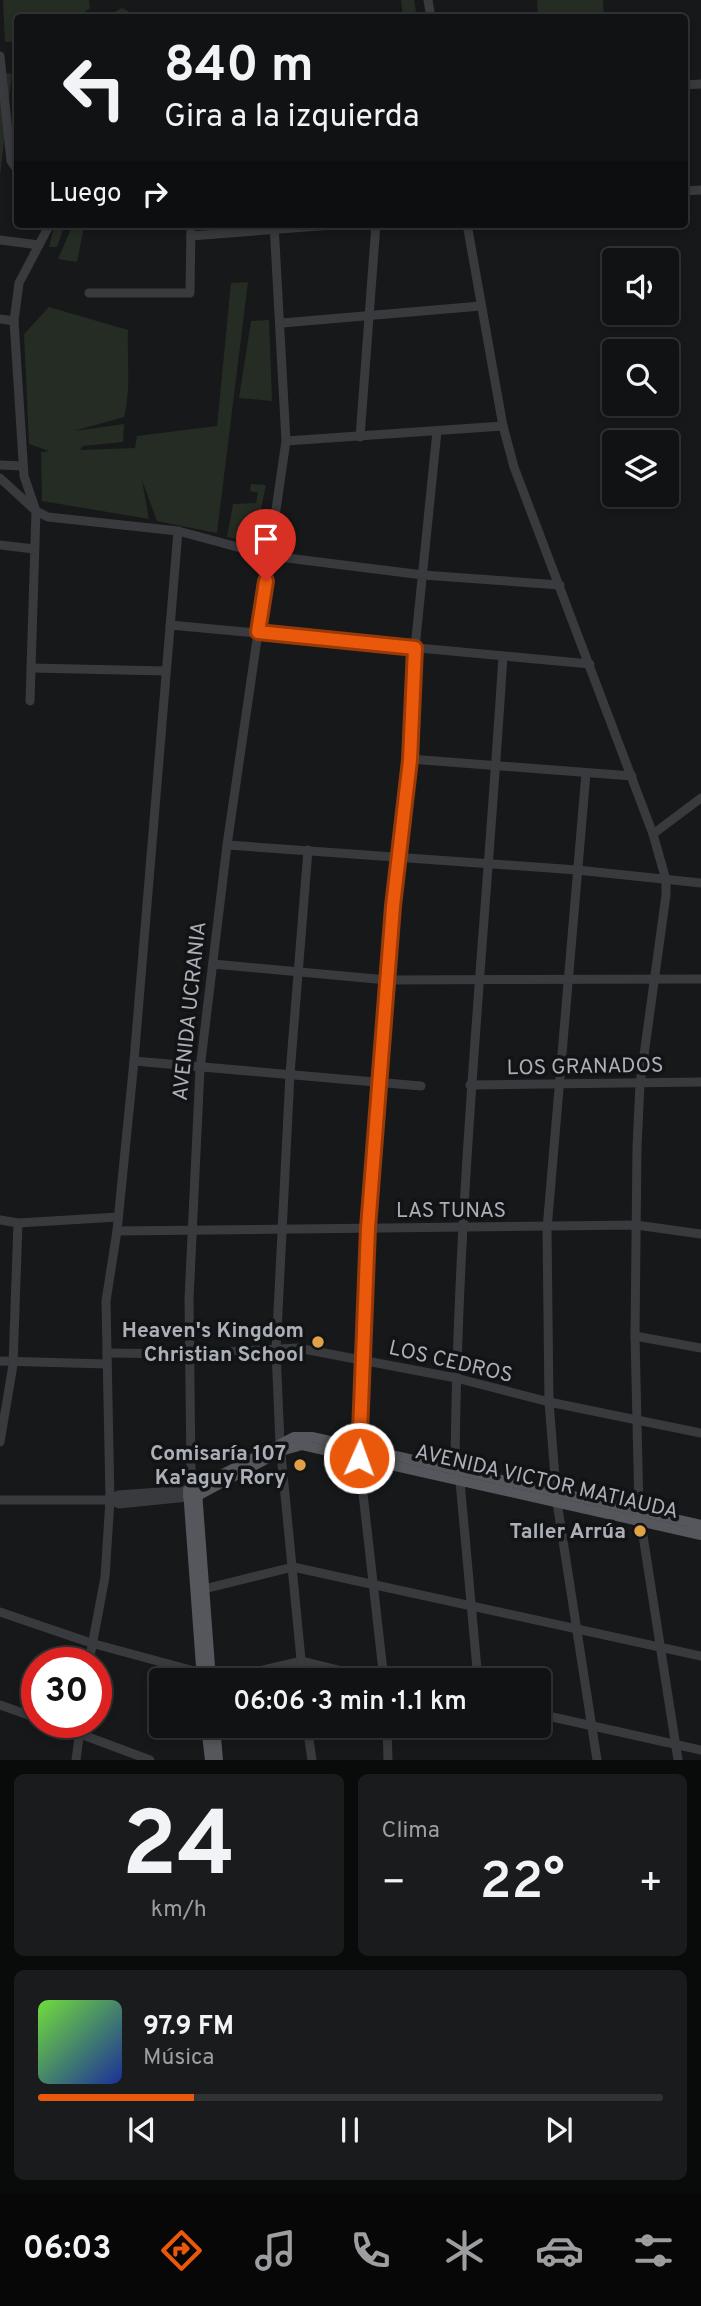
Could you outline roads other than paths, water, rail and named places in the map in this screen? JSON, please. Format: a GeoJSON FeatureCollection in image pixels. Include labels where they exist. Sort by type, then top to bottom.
{"type":"FeatureCollection","features":[{"type":"Feature","properties":{"kind":"main road","name":"AVENIDA VICTOR MATIAUDA"},"geometry":{"type":"LineString","coordinates":[[192,1493],[280,1447],[302,1445],[455,1470],[643,1522],[701,1535]]}},
{"type":"Feature","properties":{"kind":"main road","name":"AVENIDA VICTOR MATIAUDA"},"geometry":{"type":"LineString","coordinates":[[359,1453],[460,1481],[639,1510],[701,1525]]}},
{"type":"Feature","properties":{"kind":"main road","name":"AVENIDA UCRANIA"},"geometry":{"type":"LineString","coordinates":[[192,1493],[205,1668]]}},
{"type":"Feature","properties":{"kind":"main road"},"geometry":{"type":"LineString","coordinates":[[207,1738],[210,1760]]}},
{"type":"Feature","properties":{"kind":"main road"},"geometry":{"type":"LineString","coordinates":[[216,1738],[218,1760]]}},
{"type":"Feature","properties":{"kind":"street"},"geometry":{"type":"LineString","coordinates":[[0,56],[11,161],[14,165]]}},
{"type":"Feature","properties":{"kind":"street"},"geometry":{"type":"LineString","coordinates":[[30,701],[36,511],[23,466],[14,321],[19,283],[48,228]]}},
{"type":"Feature","properties":{"kind":"street"},"geometry":{"type":"LineString","coordinates":[[89,293],[190,293],[191,228]]}},
{"type":"Feature","properties":{"kind":"street"},"geometry":{"type":"LineString","coordinates":[[191,236],[257,228]]}},
{"type":"Feature","properties":{"kind":"street","name":"AVENIDA UCRANIA"},"geometry":{"type":"LineString","coordinates":[[192,1493],[189,1354],[200,1069],[228,845],[286,441],[282,323],[274,228]]}},
{"type":"Feature","properties":{"kind":"street"},"geometry":{"type":"LineString","coordinates":[[360,437],[376,228]]}},
{"type":"Feature","properties":{"kind":"street"},"geometry":{"type":"LineString","coordinates":[[468,228],[503,426],[514,467],[632,776],[666,880],[640,1084],[635,1336],[639,1510],[643,1522],[678,1760]]}},
{"type":"Feature","properties":{"kind":"street"},"geometry":{"type":"LineString","coordinates":[[0,240],[39,245]]}},
{"type":"Feature","properties":{"kind":"street"},"geometry":{"type":"LineString","coordinates":[[282,323],[481,306]]}},
{"type":"Feature","properties":{"kind":"street"},"geometry":{"type":"LineString","coordinates":[[0,319],[14,321]]}},
{"type":"Feature","properties":{"kind":"street"},"geometry":{"type":"LineString","coordinates":[[286,441],[503,426]]}},
{"type":"Feature","properties":{"kind":"street"},"geometry":{"type":"LineString","coordinates":[[383,1668],[359,1453],[368,1228],[397,857],[410,760],[415,648],[437,431]]}},
{"type":"Feature","properties":{"kind":"street"},"geometry":{"type":"LineString","coordinates":[[0,465],[23,466]]}},
{"type":"Feature","properties":{"kind":"street"},"geometry":{"type":"LineString","coordinates":[[0,478],[36,511],[48,517],[178,531],[271,556],[423,575],[560,585]]}},
{"type":"Feature","properties":{"kind":"street"},"geometry":{"type":"LineString","coordinates":[[91,1647],[105,1577],[110,1500],[106,1301],[117,1231],[134,1061],[178,531]]}},
{"type":"Feature","properties":{"kind":"street"},"geometry":{"type":"LineString","coordinates":[[0,545],[34,548]]}},
{"type":"Feature","properties":{"kind":"street"},"geometry":{"type":"LineString","coordinates":[[170,625],[590,664]]}},
{"type":"Feature","properties":{"kind":"street"},"geometry":{"type":"LineString","coordinates":[[477,1668],[460,1481],[455,1470],[456,1378],[470,1085],[503,656]]}},
{"type":"Feature","properties":{"kind":"street"},"geometry":{"type":"LineString","coordinates":[[31,668],[166,671]]}},
{"type":"Feature","properties":{"kind":"street"},"geometry":{"type":"LineString","coordinates":[[410,760],[632,776]]}},
{"type":"Feature","properties":{"kind":"street"},"geometry":{"type":"LineString","coordinates":[[586,773],[562,1084],[547,1226],[549,1402],[557,1498],[597,1760]]}},
{"type":"Feature","properties":{"kind":"street"},"geometry":{"type":"LineString","coordinates":[[653,834],[701,798]]}},
{"type":"Feature","properties":{"kind":"street"},"geometry":{"type":"LineString","coordinates":[[228,845],[577,870],[701,883]]}},
{"type":"Feature","properties":{"kind":"street"},"geometry":{"type":"LineString","coordinates":[[302,1668],[280,1447],[276,1351],[290,1074],[308,850]]}},
{"type":"Feature","properties":{"kind":"street"},"geometry":{"type":"LineString","coordinates":[[213,964],[387,980],[701,979]]}},
{"type":"Feature","properties":{"kind":"street"},"geometry":{"type":"LineString","coordinates":[[134,1061],[200,1069],[421,1086]]}},
{"type":"Feature","properties":{"kind":"street","name":"LOS GRANADOS"},"geometry":{"type":"LineString","coordinates":[[470,1085],[701,1082]]}},
{"type":"Feature","properties":{"kind":"street"},"geometry":{"type":"LineString","coordinates":[[0,1220],[18,1223],[118,1217]]}},
{"type":"Feature","properties":{"kind":"street"},"geometry":{"type":"LineString","coordinates":[[0,1442],[13,1361],[18,1223]]}},
{"type":"Feature","properties":{"kind":"street","name":"LAS TUNAS"},"geometry":{"type":"LineString","coordinates":[[117,1231],[368,1228],[461,1230],[636,1225],[701,1234]]}},
{"type":"Feature","properties":{"kind":"street"},"geometry":{"type":"LineString","coordinates":[[635,1336],[701,1348]]}},
{"type":"Feature","properties":{"kind":"street","name":"LOS CEDROS"},"geometry":{"type":"LineString","coordinates":[[107,1353],[189,1354],[298,1348],[456,1378],[549,1402],[701,1433]]}},
{"type":"Feature","properties":{"kind":"street"},"geometry":{"type":"LineString","coordinates":[[0,1361],[107,1364]]}},
{"type":"Feature","properties":{"kind":"street"},"geometry":{"type":"LineString","coordinates":[[0,1500],[110,1500],[119,1504],[192,1493]]}},
{"type":"Feature","properties":{"kind":"street"},"geometry":{"type":"LineString","coordinates":[[200,1590],[293,1567],[701,1656]]}},
{"type":"Feature","properties":{"kind":"street"},"geometry":{"type":"LineString","coordinates":[[0,1612],[173,1668]]}},
{"type":"Feature","properties":{"kind":"street"},"geometry":{"type":"LineString","coordinates":[[272,1668],[302,1661],[330,1668]]}},
{"type":"Feature","properties":{"kind":"street"},"geometry":{"type":"LineString","coordinates":[[0,1705],[21,1712]]}},
{"type":"Feature","properties":{"kind":"street"},"geometry":{"type":"LineString","coordinates":[[551,1716],[701,1750]]}},
{"type":"Feature","properties":{"kind":"street"},"geometry":{"type":"LineString","coordinates":[[76,1760],[79,1738]]}},
{"type":"Feature","properties":{"kind":"street"},"geometry":{"type":"LineString","coordinates":[[90,1738],[150,1760]]}},
{"type":"Feature","properties":{"kind":"street"},"geometry":{"type":"LineString","coordinates":[[309,1738],[312,1760]]}},
{"type":"Feature","properties":{"kind":"street"},"geometry":{"type":"LineString","coordinates":[[387,1738],[388,1760]]}},
{"type":"Feature","properties":{"kind":"place","name":"Heaven's Kingdom Christian School"},"geometry":{"type":"Point","coordinates":[318,1342]}},
{"type":"Feature","properties":{"kind":"place","name":"Comisaría 107 Ka'aguy Rory"},"geometry":{"type":"Point","coordinates":[300,1465]}},
{"type":"Feature","properties":{"kind":"place","name":"Taller Arrúa"},"geometry":{"type":"Point","coordinates":[640,1531]}}]}
